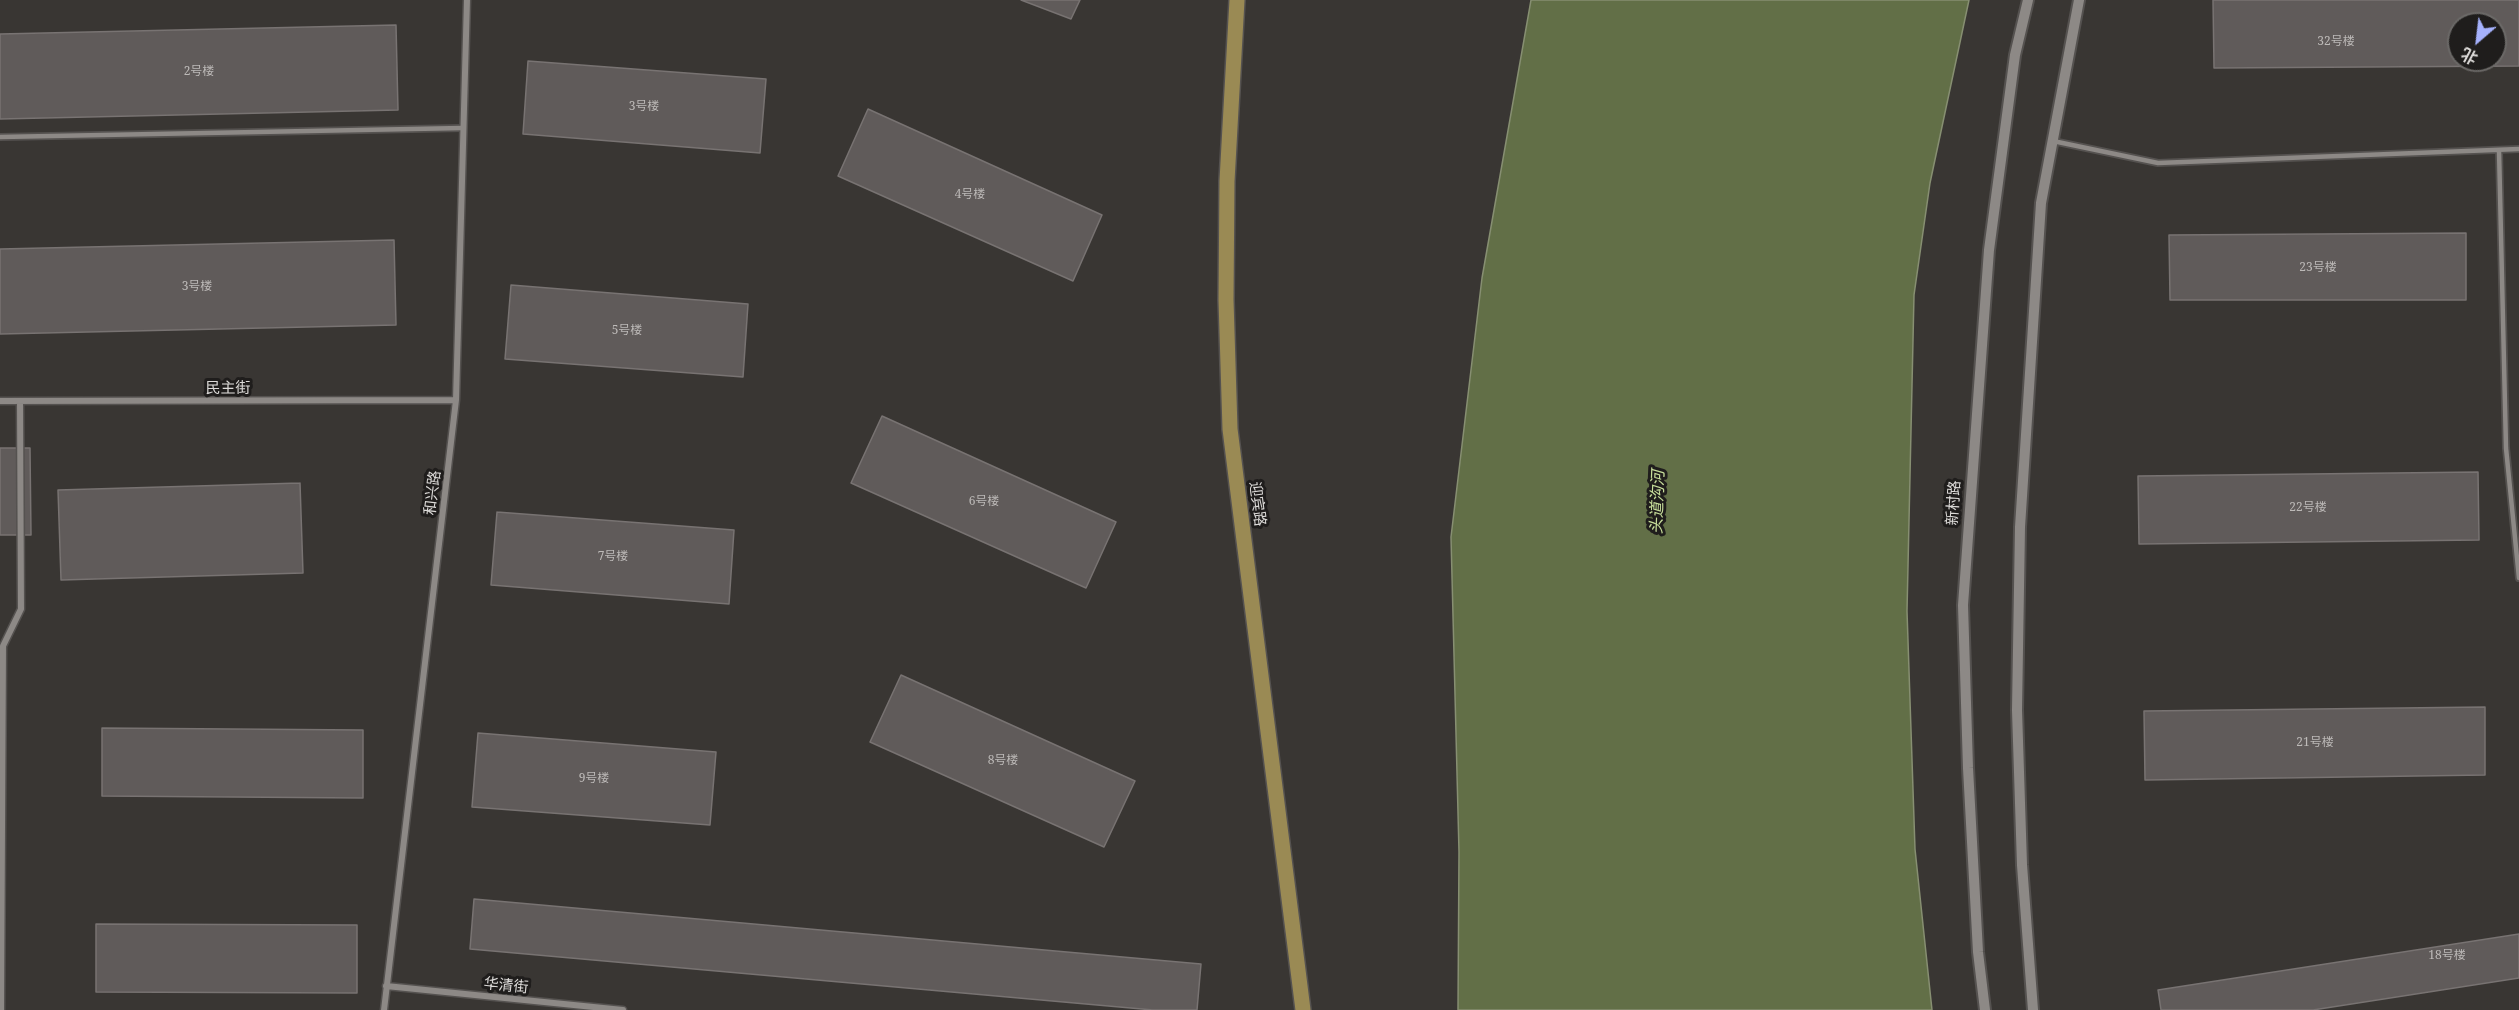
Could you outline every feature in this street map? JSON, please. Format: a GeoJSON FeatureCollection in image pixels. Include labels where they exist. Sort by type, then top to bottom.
{"type":"FeatureCollection","features":[{"type":"Feature","properties":{"kind":"main road","name":"迎宾路"},"geometry":{"type":"LineString","coordinates":[[1237,0],[1227,181],[1226,300],[1230,429],[1303,1010]]}},
{"type":"Feature","properties":{"kind":"street","name":"和兴路"},"geometry":{"type":"LineString","coordinates":[[384,1010],[456,400],[467,0]]}},
{"type":"Feature","properties":{"kind":"street","name":"新村路"},"geometry":{"type":"LineString","coordinates":[[1984,1010],[1978,952],[1971,826],[1963,605],[1989,250],[2015,54],[2028,0]]}},
{"type":"Feature","properties":{"kind":"street"},"geometry":{"type":"LineString","coordinates":[[2033,1010],[2022,865],[2017,710],[2020,527],[2041,203],[2079,0]]}},
{"type":"Feature","properties":{"kind":"street","name":"民主街"},"geometry":{"type":"LineString","coordinates":[[0,401],[456,400]]}},
{"type":"Feature","properties":{"kind":"street"},"geometry":{"type":"LineString","coordinates":[[1,1010],[3,646],[21,609],[20,401]]}},
{"type":"Feature","properties":{"kind":"street","name":"华清街"},"geometry":{"type":"LineString","coordinates":[[386,986],[623,1010]]}},
{"type":"Feature","properties":{"kind":"lane"},"geometry":{"type":"LineString","coordinates":[[0,137],[464,128]]}},
{"type":"Feature","properties":{"kind":"lane"},"geometry":{"type":"LineString","coordinates":[[2052,141],[2158,163],[2519,149]]}},
{"type":"Feature","properties":{"kind":"lane"},"geometry":{"type":"LineString","coordinates":[[2499,150],[2505,448],[2519,577]]}},
{"type":"Feature","properties":{"kind":"water","name":"头道沟河"},"geometry":{"type":"Polygon","coordinates":[[[1531,0],[1969,0],[1930,183],[1914,295],[1907,611],[1915,849],[1932,1010],[1458,1010],[1459,852],[1451,537],[1482,278],[1531,0]]]}},
{"type":"Feature","properties":{"kind":"building"},"geometry":{"type":"Polygon","coordinates":[[[1021,0],[1080,0],[1071,19],[1021,0]]]}},
{"type":"Feature","properties":{"kind":"building"},"geometry":{"type":"Polygon","coordinates":[[[2213,0],[2519,0],[2519,66],[2507,66],[2507,12],[2447,12],[2447,66],[2214,68],[2213,0]]]}},
{"type":"Feature","properties":{"kind":"building"},"geometry":{"type":"Polygon","coordinates":[[[396,25],[398,110],[0,119],[0,34],[396,25]]]}},
{"type":"Feature","properties":{"kind":"building"},"geometry":{"type":"Polygon","coordinates":[[[528,61],[766,79],[760,153],[523,134],[528,61]]]}},
{"type":"Feature","properties":{"kind":"building"},"geometry":{"type":"Polygon","coordinates":[[[868,109],[1102,215],[1073,281],[838,176],[868,109]]]}},
{"type":"Feature","properties":{"kind":"building"},"geometry":{"type":"Polygon","coordinates":[[[2466,233],[2466,300],[2170,300],[2169,235],[2466,233]]]}},
{"type":"Feature","properties":{"kind":"building"},"geometry":{"type":"Polygon","coordinates":[[[394,240],[396,325],[0,334],[0,249],[394,240]]]}},
{"type":"Feature","properties":{"kind":"building"},"geometry":{"type":"Polygon","coordinates":[[[511,285],[748,304],[743,377],[505,359],[511,285]]]}},
{"type":"Feature","properties":{"kind":"building"},"geometry":{"type":"Polygon","coordinates":[[[882,416],[1116,522],[1086,588],[851,483],[882,416]]]}},
{"type":"Feature","properties":{"kind":"building"},"geometry":{"type":"Polygon","coordinates":[[[0,448],[30,448],[31,535],[0,535],[0,448]]]}},
{"type":"Feature","properties":{"kind":"building"},"geometry":{"type":"Polygon","coordinates":[[[2478,472],[2479,540],[2139,544],[2138,476],[2478,472]]]}},
{"type":"Feature","properties":{"kind":"building"},"geometry":{"type":"Polygon","coordinates":[[[300,483],[303,573],[61,580],[58,490],[300,483]]]}},
{"type":"Feature","properties":{"kind":"building"},"geometry":{"type":"Polygon","coordinates":[[[497,512],[734,530],[729,604],[491,585],[497,512]]]}},
{"type":"Feature","properties":{"kind":"building"},"geometry":{"type":"Polygon","coordinates":[[[901,675],[1135,781],[1104,847],[870,742],[901,675]]]}},
{"type":"Feature","properties":{"kind":"building"},"geometry":{"type":"Polygon","coordinates":[[[2485,707],[2485,775],[2145,780],[2144,711],[2485,707]]]}},
{"type":"Feature","properties":{"kind":"building"},"geometry":{"type":"Polygon","coordinates":[[[102,728],[363,730],[363,798],[102,796],[102,728]]]}},
{"type":"Feature","properties":{"kind":"building"},"geometry":{"type":"Polygon","coordinates":[[[478,733],[716,752],[710,825],[472,807],[478,733]]]}},
{"type":"Feature","properties":{"kind":"building"},"geometry":{"type":"Polygon","coordinates":[[[474,899],[1201,964],[1197,1010],[1153,1010],[470,949],[474,899]]]}},
{"type":"Feature","properties":{"kind":"building"},"geometry":{"type":"Polygon","coordinates":[[[96,924],[357,925],[357,993],[96,992],[96,924]]]}},
{"type":"Feature","properties":{"kind":"building"},"geometry":{"type":"Polygon","coordinates":[[[2519,934],[2519,978],[2313,1010],[2161,1010],[2158,990],[2519,934]]]}}]}
